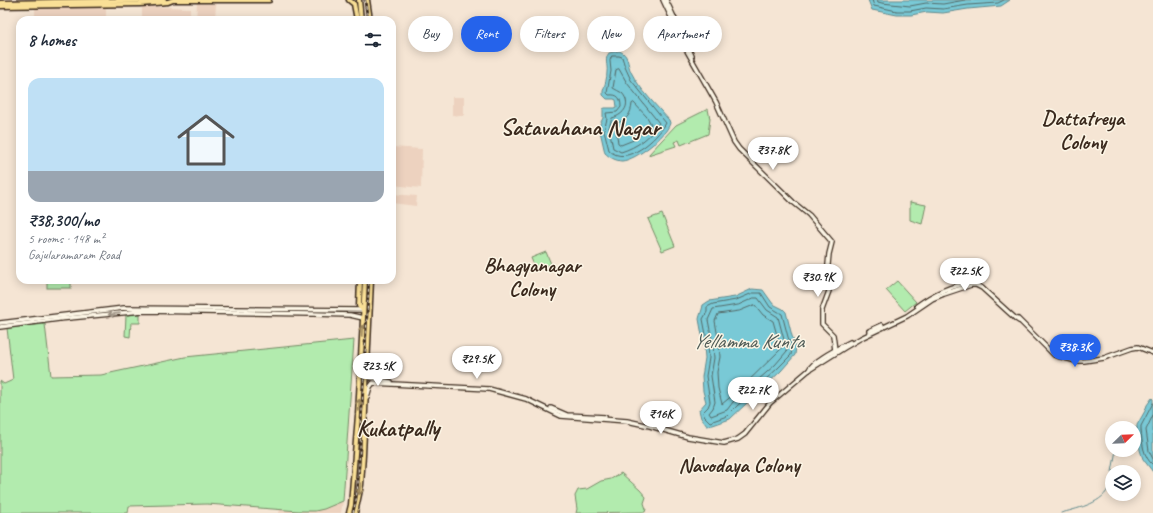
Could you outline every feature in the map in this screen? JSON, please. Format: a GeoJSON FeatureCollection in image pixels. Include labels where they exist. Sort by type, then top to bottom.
{"type":"FeatureCollection","features":[{"type":"Feature","properties":{"kind":"main road"},"geometry":{"type":"LineString","coordinates":[[0,6],[140,4],[168,2],[173,0]]}},
{"type":"Feature","properties":{"kind":"main road"},"geometry":{"type":"LineString","coordinates":[[0,3],[269,0]]}},
{"type":"Feature","properties":{"kind":"main road"},"geometry":{"type":"LineString","coordinates":[[349,0],[354,4],[357,16]]}},
{"type":"Feature","properties":{"kind":"main road"},"geometry":{"type":"LineString","coordinates":[[359,0],[361,16]]}},
{"type":"Feature","properties":{"kind":"main road"},"geometry":{"type":"LineString","coordinates":[[367,0],[369,16]]}},
{"type":"Feature","properties":{"kind":"main road"},"geometry":{"type":"LineString","coordinates":[[664,0],[691,58],[714,100],[734,142],[739,149],[793,202],[809,215],[832,242],[827,275],[829,291],[822,310],[822,324],[833,335],[836,350]]}},
{"type":"Feature","properties":{"kind":"main road"},"geometry":{"type":"LineString","coordinates":[[366,379],[415,384],[489,387],[518,394],[554,410],[567,414],[628,420],[710,442],[727,442],[738,440],[745,434],[770,403],[809,370],[861,338],[906,315],[923,302],[937,294],[948,289],[974,282],[982,286],[1036,336],[1054,355],[1059,357],[1084,361],[1104,358],[1138,347],[1153,353]]}},
{"type":"Feature","properties":{"kind":"main road"},"geometry":{"type":"LineString","coordinates":[[349,513],[355,454],[363,318],[360,308],[360,284]]}},
{"type":"Feature","properties":{"kind":"main road"},"geometry":{"type":"LineString","coordinates":[[360,308],[364,284]]}},
{"type":"Feature","properties":{"kind":"main road"},"geometry":{"type":"LineString","coordinates":[[355,513],[361,485],[371,284]]}},
{"type":"Feature","properties":{"kind":"main road"},"geometry":{"type":"LineString","coordinates":[[0,323],[124,308],[264,308],[350,311],[360,308]]}},
{"type":"Feature","properties":{"kind":"main road"},"geometry":{"type":"LineString","coordinates":[[0,327],[59,319],[142,311],[350,315],[363,318]]}},
{"type":"Feature","properties":{"kind":"main road"},"geometry":{"type":"LineString","coordinates":[[809,370],[810,367],[836,350],[868,332],[906,315]]}},
{"type":"Feature","properties":{"kind":"main road"},"geometry":{"type":"LineString","coordinates":[[369,324],[373,320]]}},
{"type":"Feature","properties":{"kind":"main road"},"geometry":{"type":"LineString","coordinates":[[366,398],[370,386],[373,383],[489,389],[526,399],[560,416],[627,421],[668,430]]}},
{"type":"Feature","properties":{"kind":"main road"},"geometry":{"type":"LineString","coordinates":[[355,454],[363,455]]}},
{"type":"Feature","properties":{"kind":"main road"},"geometry":{"type":"LineString","coordinates":[[354,466],[362,466]]}},
{"type":"Feature","properties":{"kind":"shaded area"},"geometry":{"type":"Polygon","coordinates":[[[197,3],[216,4],[215,16],[196,16],[197,3]]]}},
{"type":"Feature","properties":{"kind":"shaded area"},"geometry":{"type":"Polygon","coordinates":[[[142,6],[190,8],[190,16],[142,16],[142,6]]]}},
{"type":"Feature","properties":{"kind":"shaded area"},"geometry":{"type":"Polygon","coordinates":[[[35,7],[106,7],[106,16],[35,16],[35,7]]]}},
{"type":"Feature","properties":{"kind":"shaded area"},"geometry":{"type":"Polygon","coordinates":[[[452,97],[464,97],[464,116],[452,115],[452,97]]]}},
{"type":"Feature","properties":{"kind":"shaded area"},"geometry":{"type":"Polygon","coordinates":[[[396,147],[422,149],[421,188],[396,185],[396,147]]]}},
{"type":"Feature","properties":{"kind":"shaded area"},"geometry":{"type":"Polygon","coordinates":[[[396,194],[417,196],[416,206],[396,204],[396,194]]]}},
{"type":"Feature","properties":{"kind":"shaded area"},"geometry":{"type":"Polygon","coordinates":[[[343,501],[341,513],[279,513],[280,509],[299,511],[324,509],[343,501]]]}},
{"type":"Feature","properties":{"kind":"green space"},"geometry":{"type":"Polygon","coordinates":[[[708,109],[710,119],[708,134],[681,145],[679,140],[674,142],[676,146],[648,155],[676,125],[708,109]]]}},
{"type":"Feature","properties":{"kind":"green space"},"geometry":{"type":"Polygon","coordinates":[[[910,202],[926,205],[922,224],[910,220],[910,202]]]}},
{"type":"Feature","properties":{"kind":"green space"},"geometry":{"type":"Polygon","coordinates":[[[662,214],[675,246],[662,251],[648,219],[662,214]]]}},
{"type":"Feature","properties":{"kind":"green space"},"geometry":{"type":"Polygon","coordinates":[[[546,252],[551,264],[536,270],[531,258],[546,252]]]}},
{"type":"Feature","properties":{"kind":"green space"},"geometry":{"type":"Polygon","coordinates":[[[897,281],[916,302],[905,311],[886,290],[897,281]]]}},
{"type":"Feature","properties":{"kind":"green space"},"geometry":{"type":"Polygon","coordinates":[[[47,284],[71,284],[71,288],[47,288],[47,284]]]}},
{"type":"Feature","properties":{"kind":"green space"},"geometry":{"type":"Polygon","coordinates":[[[140,314],[140,323],[131,323],[130,337],[125,336],[126,315],[140,314]]]}},
{"type":"Feature","properties":{"kind":"green space"},"geometry":{"type":"Polygon","coordinates":[[[45,324],[51,376],[101,375],[185,357],[354,340],[343,501],[315,511],[207,504],[129,506],[128,513],[0,513],[0,381],[4,384],[13,380],[7,328],[45,324]]]}},
{"type":"Feature","properties":{"kind":"green space"},"geometry":{"type":"Polygon","coordinates":[[[621,473],[646,497],[644,503],[646,509],[645,512],[576,513],[577,509],[575,496],[578,490],[587,489],[601,481],[611,479],[621,473]]]}},
{"type":"Feature","properties":{"kind":"water"},"geometry":{"type":"Polygon","coordinates":[[[868,0],[1010,0],[1001,6],[943,13],[927,12],[911,15],[897,15],[872,10],[868,0]]]}},
{"type":"Feature","properties":{"kind":"water"},"geometry":{"type":"Polygon","coordinates":[[[622,52],[625,54],[631,72],[639,85],[670,123],[663,134],[643,152],[628,160],[622,161],[608,156],[605,153],[600,131],[600,124],[603,118],[603,109],[617,107],[616,100],[607,99],[603,95],[607,77],[606,60],[609,53],[622,52]]]}},
{"type":"Feature","properties":{"kind":"water","name":"Yellamma Kunta"},"geometry":{"type":"Polygon","coordinates":[[[752,289],[763,290],[773,304],[786,312],[796,346],[795,355],[781,371],[730,419],[707,426],[701,418],[699,410],[706,402],[703,391],[702,377],[705,358],[704,346],[699,319],[703,305],[709,301],[735,297],[752,289]]]}},
{"type":"Feature","properties":{"kind":"water"},"geometry":{"type":"Polygon","coordinates":[[[1152,398],[1153,472],[1143,459],[1141,453],[1141,421],[1139,421],[1152,398]]]}},
{"type":"Feature","properties":{"kind":"waterway"},"geometry":{"type":"LineString","coordinates":[[1113,465],[1115,457]]}},
{"type":"Feature","properties":{"kind":"waterway"},"geometry":{"type":"LineString","coordinates":[[1061,513],[1080,508],[1094,502],[1105,494]]}},
{"type":"Feature","properties":{"kind":"railway"},"geometry":{"type":"LineString","coordinates":[[365,0],[367,16]]}},
{"type":"Feature","properties":{"kind":"railway"},"geometry":{"type":"LineString","coordinates":[[353,513],[358,483],[369,284]]}},
{"type":"Feature","properties":{"kind":"district","name":"Satavahana Nagar"},"geometry":{"type":"Point","coordinates":[580,127]}},
{"type":"Feature","properties":{"kind":"district","name":"Dattatreya Colony"},"geometry":{"type":"Point","coordinates":[1083,130]}},
{"type":"Feature","properties":{"kind":"district","name":"Bhagyanagar Colony"},"geometry":{"type":"Point","coordinates":[532,277]}},
{"type":"Feature","properties":{"kind":"district","name":"Kukatpally"},"geometry":{"type":"Point","coordinates":[398,428]}},
{"type":"Feature","properties":{"kind":"district","name":"Navodaya Colony"},"geometry":{"type":"Point","coordinates":[739,465]}}]}
